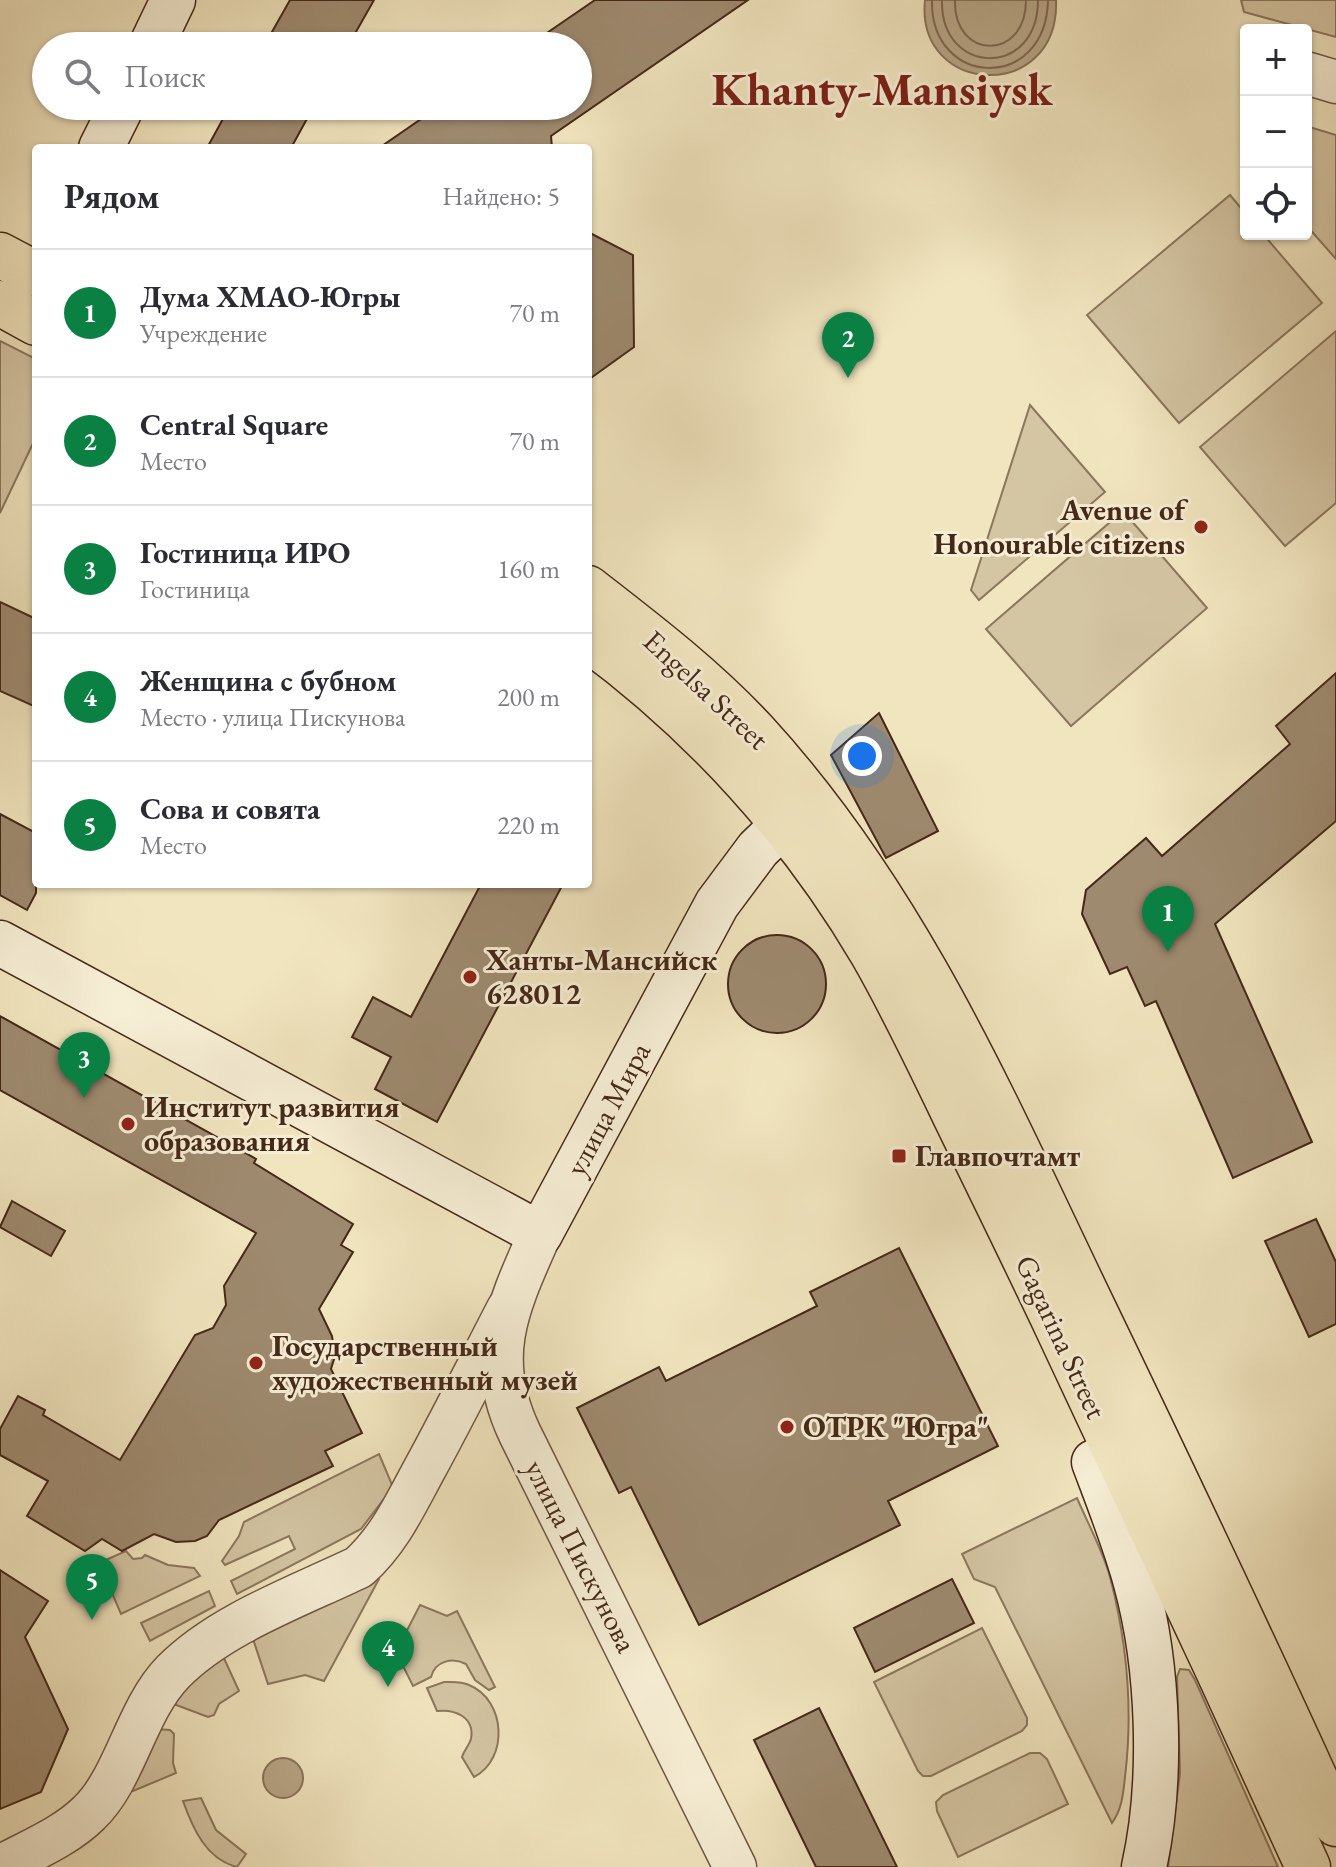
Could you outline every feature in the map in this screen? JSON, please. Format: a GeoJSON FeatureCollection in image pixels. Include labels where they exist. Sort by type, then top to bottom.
{"type":"FeatureCollection","features":[{"type":"Feature","properties":{"kind":"main road"},"geometry":{"type":"LineString","coordinates":[[0,255],[32,272]]}},
{"type":"Feature","properties":{"kind":"main road","name":"Engelsa Street"},"geometry":{"type":"LineString","coordinates":[[592,591],[717,694],[761,739],[798,813]]}},
{"type":"Feature","properties":{"kind":"main road","name":"Engelsa Street"},"geometry":{"type":"LineString","coordinates":[[592,642],[689,722],[749,783],[798,813]]}},
{"type":"Feature","properties":{"kind":"main road","name":"Gagarina Street"},"geometry":{"type":"LineString","coordinates":[[798,813],[840,903],[906,1016],[1036,1283],[1198,1624],[1308,1867]]}},
{"type":"Feature","properties":{"kind":"main road","name":"Gagarina Street"},"geometry":{"type":"LineString","coordinates":[[798,813],[873,882],[944,1002],[1237,1605],[1336,1824]]}},
{"type":"Feature","properties":{"kind":"main road"},"geometry":{"type":"LineString","coordinates":[[906,1016],[914,1083],[1094,1462],[1198,1624]]}},
{"type":"Feature","properties":{"kind":"main road"},"geometry":{"type":"LineString","coordinates":[[1036,1283],[1094,1462]]}},
{"type":"Feature","properties":{"kind":"street"},"geometry":{"type":"LineString","coordinates":[[158,32],[173,0]]}},
{"type":"Feature","properties":{"kind":"street"},"geometry":{"type":"LineString","coordinates":[[1312,75],[1336,82]]}},
{"type":"Feature","properties":{"kind":"street"},"geometry":{"type":"LineString","coordinates":[[103,144],[115,120]]}},
{"type":"Feature","properties":{"kind":"street","name":"улица Мира"},"geometry":{"type":"LineString","coordinates":[[540,1234],[717,904],[758,849],[798,813]]}},
{"type":"Feature","properties":{"kind":"street"},"geometry":{"type":"LineString","coordinates":[[0,943],[540,1234]]}},
{"type":"Feature","properties":{"kind":"street","name":"улица Пискунова"},"geometry":{"type":"LineString","coordinates":[[540,1234],[508,1309],[502,1348],[502,1382],[511,1415],[735,1867]]}},
{"type":"Feature","properties":{"kind":"street"},"geometry":{"type":"LineString","coordinates":[[0,1867],[58,1835],[89,1813],[106,1790],[154,1698],[171,1674],[189,1658],[220,1636],[359,1567],[375,1553],[390,1533],[508,1309]]}},
{"type":"Feature","properties":{"kind":"street"},"geometry":{"type":"LineString","coordinates":[[444,1433],[455,1422],[480,1415],[509,1423],[520,1434]]}},
{"type":"Feature","properties":{"kind":"street"},"geometry":{"type":"LineString","coordinates":[[1094,1462],[1136,1581],[1147,1627],[1156,1773],[1144,1867]]}},
{"type":"Feature","properties":{"kind":"street"},"geometry":{"type":"LineString","coordinates":[[1237,1605],[1305,1712],[1336,1780]]}},
{"type":"Feature","properties":{"kind":"shaded area"},"geometry":{"type":"Polygon","coordinates":[[[1241,0],[1336,0],[1336,37],[1312,30],[1312,24],[1288,24],[1244,12],[1241,0]]]}},
{"type":"Feature","properties":{"kind":"shaded area"},"geometry":{"type":"Polygon","coordinates":[[[1312,128],[1336,135],[1336,259],[1312,232],[1312,128]]]}},
{"type":"Feature","properties":{"kind":"shaded area"},"geometry":{"type":"Polygon","coordinates":[[[1230,195],[1240,207],[1240,240],[1268,240],[1322,303],[1179,423],[1087,315],[1230,195]]]}},
{"type":"Feature","properties":{"kind":"shaded area"},"geometry":{"type":"Polygon","coordinates":[[[1336,331],[1336,503],[1285,546],[1200,447],[1336,331]]]}},
{"type":"Feature","properties":{"kind":"shaded area"},"geometry":{"type":"Polygon","coordinates":[[[0,341],[32,357],[32,445],[0,513],[0,341]]]}},
{"type":"Feature","properties":{"kind":"shaded area"},"geometry":{"type":"Polygon","coordinates":[[[1030,405],[1105,492],[979,600],[971,590],[1030,405]]]}},
{"type":"Feature","properties":{"kind":"shaded area"},"geometry":{"type":"Polygon","coordinates":[[[1123,511],[1207,608],[1071,726],[986,629],[1123,511]]]}},
{"type":"Feature","properties":{"kind":"shaded area"},"geometry":{"type":"Polygon","coordinates":[[[379,1454],[393,1487],[361,1529],[237,1594],[231,1581],[295,1549],[289,1536],[225,1565],[222,1561],[239,1536],[244,1522],[379,1454]]]}},
{"type":"Feature","properties":{"kind":"shaded area"},"geometry":{"type":"Polygon","coordinates":[[[1077,1498],[1107,1567],[1124,1651],[1128,1702],[1127,1752],[1122,1802],[1112,1823],[995,1587],[974,1579],[962,1554],[1077,1498]]]}},
{"type":"Feature","properties":{"kind":"shaded area"},"geometry":{"type":"Polygon","coordinates":[[[126,1551],[133,1559],[145,1555],[168,1565],[194,1568],[200,1576],[121,1614],[99,1563],[126,1551]]]}},
{"type":"Feature","properties":{"kind":"shaded area"},"geometry":{"type":"Polygon","coordinates":[[[374,1577],[379,1579],[324,1681],[305,1675],[268,1684],[252,1636],[374,1577]]]}},
{"type":"Feature","properties":{"kind":"shaded area"},"geometry":{"type":"Polygon","coordinates":[[[209,1591],[215,1606],[150,1641],[141,1623],[209,1591]]]}},
{"type":"Feature","properties":{"kind":"shaded area"},"geometry":{"type":"Polygon","coordinates":[[[420,1605],[447,1616],[457,1611],[495,1687],[489,1690],[475,1680],[466,1664],[455,1661],[440,1664],[431,1677],[413,1686],[396,1652],[420,1605]]]}},
{"type":"Feature","properties":{"kind":"shaded area"},"geometry":{"type":"Polygon","coordinates":[[[982,1628],[1027,1718],[1027,1725],[1022,1731],[931,1776],[923,1776],[874,1682],[982,1628]]]}},
{"type":"Feature","properties":{"kind":"shaded area"},"geometry":{"type":"Polygon","coordinates":[[[222,1654],[239,1691],[219,1704],[214,1715],[208,1717],[171,1703],[222,1654]]]}},
{"type":"Feature","properties":{"kind":"shaded area"},"geometry":{"type":"Polygon","coordinates":[[[1180,1669],[1189,1670],[1195,1680],[1278,1867],[1168,1867],[1180,1773],[1177,1677],[1180,1669]]]}},
{"type":"Feature","properties":{"kind":"shaded area"},"geometry":{"type":"Polygon","coordinates":[[[444,1682],[469,1685],[490,1703],[496,1716],[498,1744],[485,1768],[474,1777],[462,1757],[471,1739],[470,1725],[457,1713],[437,1711],[427,1688],[444,1682]]]}},
{"type":"Feature","properties":{"kind":"shaded area"},"geometry":{"type":"Polygon","coordinates":[[[156,1729],[170,1730],[174,1734],[173,1763],[176,1773],[133,1791],[129,1786],[156,1729]]]}},
{"type":"Feature","properties":{"kind":"shaded area"},"geometry":{"type":"Polygon","coordinates":[[[1030,1753],[1040,1753],[1047,1759],[1068,1804],[958,1857],[937,1811],[936,1802],[943,1795],[1030,1753]]]}},
{"type":"Feature","properties":{"kind":"shaded area"},"geometry":{"type":"Polygon","coordinates":[[[201,1798],[216,1830],[246,1854],[237,1867],[217,1857],[196,1832],[183,1801],[201,1798]]]}},
{"type":"Feature","properties":{"kind":"water"},"geometry":{"type":"Polygon","coordinates":[[[925,0],[1056,0],[1051,34],[1036,57],[1014,71],[988,75],[963,70],[942,55],[928,32],[925,0]]]}},
{"type":"Feature","properties":{"kind":"water"},"geometry":{"type":"Polygon","coordinates":[[[283,1758],[297,1764],[303,1778],[297,1792],[283,1798],[269,1792],[263,1778],[269,1764],[283,1758]]]}},
{"type":"Feature","properties":{"kind":"building"},"geometry":{"type":"Polygon","coordinates":[[[290,0],[374,0],[356,32],[272,32],[290,0]]]}},
{"type":"Feature","properties":{"kind":"building"},"geometry":{"type":"Polygon","coordinates":[[[595,0],[748,0],[592,108],[592,32],[548,32],[595,0]]]}},
{"type":"Feature","properties":{"kind":"building"},"geometry":{"type":"Polygon","coordinates":[[[222,120],[306,120],[293,144],[209,144],[222,120]]]}},
{"type":"Feature","properties":{"kind":"building"},"geometry":{"type":"Polygon","coordinates":[[[420,120],[574,120],[551,136],[552,144],[385,144],[420,120]]]}},
{"type":"Feature","properties":{"kind":"building"},"geometry":{"type":"Polygon","coordinates":[[[592,234],[633,255],[634,347],[592,377],[592,234]]]}},
{"type":"Feature","properties":{"kind":"building"},"geometry":{"type":"Polygon","coordinates":[[[0,602],[32,617],[32,705],[0,691],[0,602]]]}},
{"type":"Feature","properties":{"kind":"building"},"geometry":{"type":"Polygon","coordinates":[[[1336,673],[1336,821],[1215,924],[1312,1142],[1233,1178],[1156,1001],[1145,1006],[1127,967],[1110,974],[1082,914],[1086,890],[1146,838],[1162,856],[1290,744],[1276,726],[1336,673]]]}},
{"type":"Feature","properties":{"kind":"building"},"geometry":{"type":"Polygon","coordinates":[[[879,713],[938,831],[886,858],[831,755],[879,713]]]}},
{"type":"Feature","properties":{"kind":"building"},"geometry":{"type":"Polygon","coordinates":[[[0,814],[32,831],[32,888],[36,888],[36,893],[27,910],[0,895],[0,814]]]}},
{"type":"Feature","properties":{"kind":"building"},"geometry":{"type":"Polygon","coordinates":[[[479,888],[561,888],[437,1122],[375,1089],[391,1057],[352,1037],[373,997],[411,1017],[479,888]]]}},
{"type":"Feature","properties":{"kind":"building"},"geometry":{"type":"Polygon","coordinates":[[[777,935],[796,939],[812,949],[822,965],[826,984],[822,1003],[812,1019],[796,1029],[777,1033],[758,1029],[742,1019],[732,1003],[728,984],[732,965],[742,949],[758,939],[777,935]]]}},
{"type":"Feature","properties":{"kind":"building","name":"Государственный художественный музей"},"geometry":{"type":"Polygon","coordinates":[[[0,1016],[256,1159],[254,1163],[353,1224],[341,1245],[353,1252],[319,1309],[332,1336],[335,1356],[331,1369],[362,1433],[325,1451],[333,1466],[219,1520],[207,1536],[195,1541],[176,1542],[154,1534],[122,1551],[102,1539],[85,1551],[27,1516],[48,1481],[0,1455],[0,1429],[18,1396],[45,1410],[43,1415],[120,1460],[195,1335],[213,1328],[226,1305],[224,1286],[256,1233],[0,1090],[0,1016]]]}},
{"type":"Feature","properties":{"kind":"building"},"geometry":{"type":"Polygon","coordinates":[[[12,1201],[65,1231],[51,1256],[0,1227],[12,1201]]]}},
{"type":"Feature","properties":{"kind":"building"},"geometry":{"type":"Polygon","coordinates":[[[1316,1219],[1336,1262],[1336,1324],[1309,1337],[1265,1241],[1316,1219]]]}},
{"type":"Feature","properties":{"kind":"building","name":"ОТРК \"Югра\""},"geometry":{"type":"Polygon","coordinates":[[[899,1248],[998,1446],[888,1501],[900,1525],[699,1625],[631,1487],[619,1493],[577,1408],[659,1367],[666,1381],[817,1306],[810,1292],[899,1248]]]}},
{"type":"Feature","properties":{"kind":"building"},"geometry":{"type":"Polygon","coordinates":[[[0,1570],[48,1601],[25,1637],[68,1729],[41,1792],[0,1809],[0,1570]]]}},
{"type":"Feature","properties":{"kind":"building"},"geometry":{"type":"Polygon","coordinates":[[[952,1579],[974,1623],[875,1672],[854,1628],[952,1579]]]}},
{"type":"Feature","properties":{"kind":"building"},"geometry":{"type":"Polygon","coordinates":[[[819,1708],[897,1867],[816,1867],[754,1740],[819,1708]]]}},
{"type":"Feature","properties":{"kind":"place","name":"Central Square"},"geometry":{"type":"Point","coordinates":[848,378]}},
{"type":"Feature","properties":{"kind":"place","name":"Avenue of Honourable citizens"},"geometry":{"type":"Point","coordinates":[1201,527]}},
{"type":"Feature","properties":{"kind":"place","name":"Дума ХМАО-Югры"},"geometry":{"type":"Point","coordinates":[1168,952]}},
{"type":"Feature","properties":{"kind":"place","name":"Ханты-Мансийск 628012"},"geometry":{"type":"Point","coordinates":[470,977]}},
{"type":"Feature","properties":{"kind":"place","name":"Гостиница ИРО"},"geometry":{"type":"Point","coordinates":[84,1098]}},
{"type":"Feature","properties":{"kind":"place","name":"Институт развития образования"},"geometry":{"type":"Point","coordinates":[128,1124]}},
{"type":"Feature","properties":{"kind":"place","name":"Главпочтамт"},"geometry":{"type":"Point","coordinates":[899,1156]}},
{"type":"Feature","properties":{"kind":"place","name":"Государственный художественный музей"},"geometry":{"type":"Point","coordinates":[256,1363]}},
{"type":"Feature","properties":{"kind":"place","name":"ОТРК \"Югра\""},"geometry":{"type":"Point","coordinates":[787,1427]}},
{"type":"Feature","properties":{"kind":"place","name":"Сова и совята"},"geometry":{"type":"Point","coordinates":[92,1620]}},
{"type":"Feature","properties":{"kind":"place","name":"Женщина с бубном"},"geometry":{"type":"Point","coordinates":[388,1687]}},
{"type":"Feature","properties":{"kind":"district","name":"Khanty-Mansiysk"},"geometry":{"type":"Point","coordinates":[882,89]}}]}
